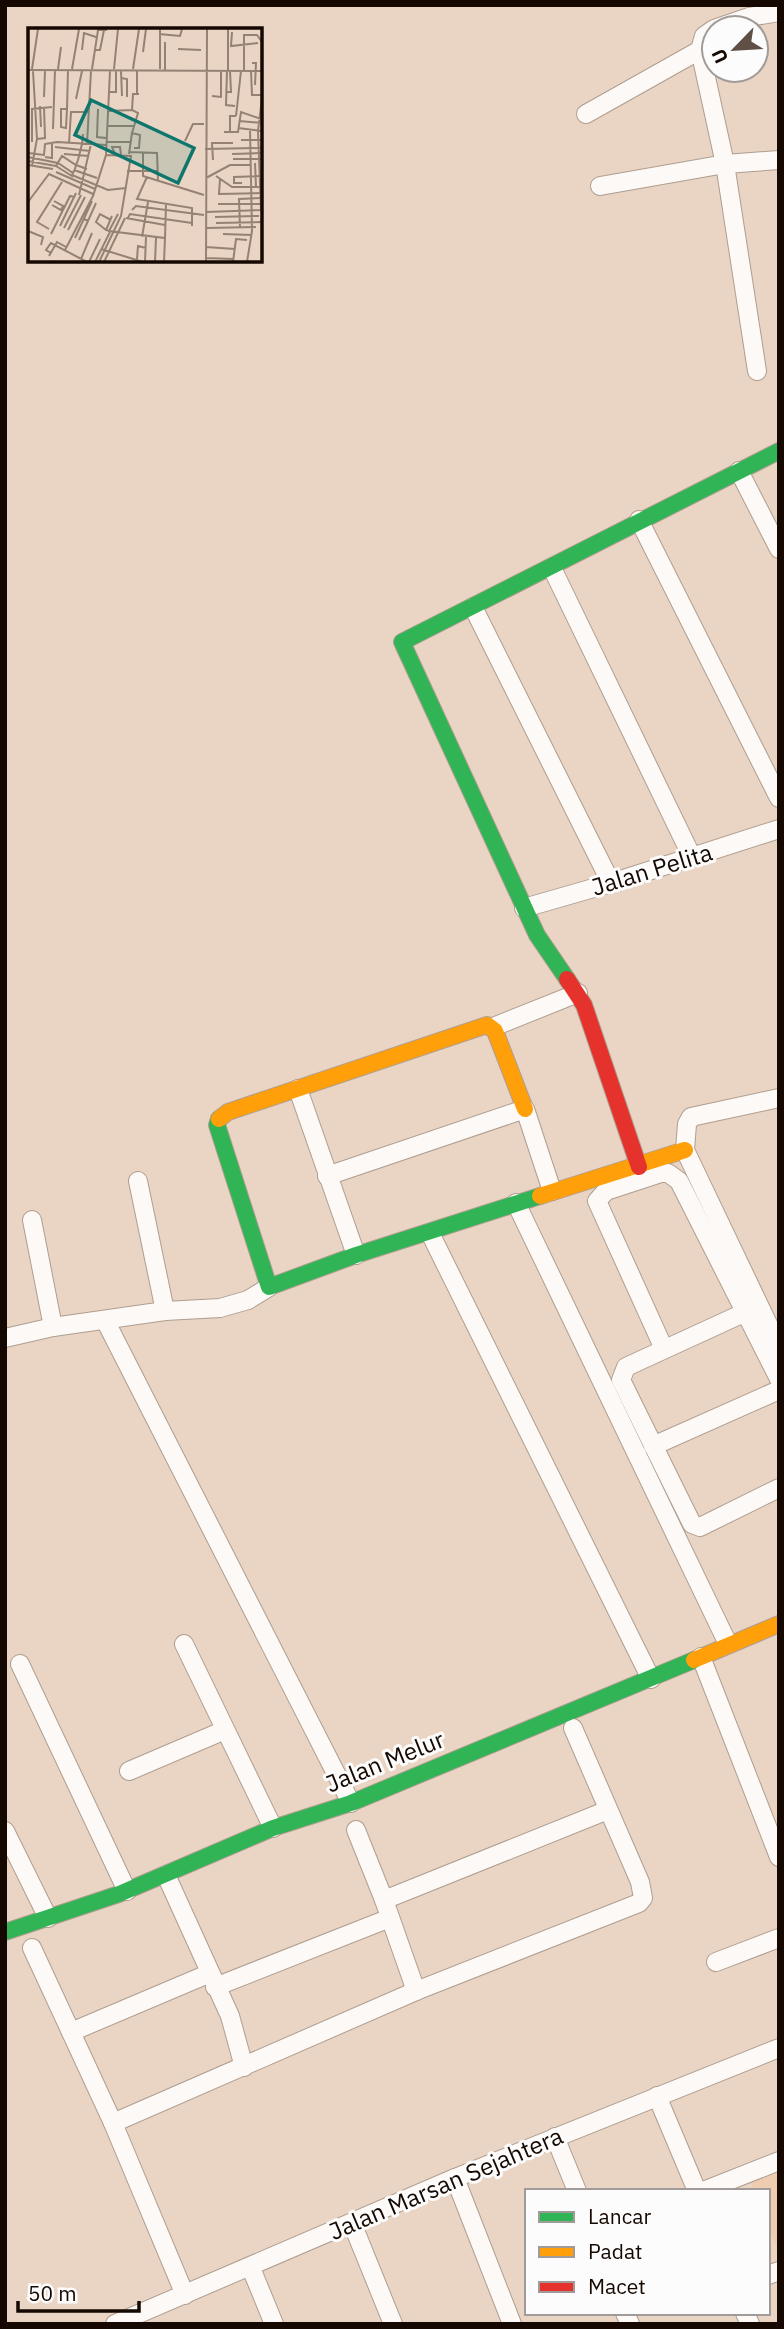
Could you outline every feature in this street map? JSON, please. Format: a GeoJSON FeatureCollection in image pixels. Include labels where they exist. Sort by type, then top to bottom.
{"type":"FeatureCollection","features":[{"type":"Feature","properties":{"kind":"street"},"geometry":{"type":"LineString","coordinates":[[586,114],[700,50]]}},
{"type":"Feature","properties":{"kind":"street"},"geometry":{"type":"LineString","coordinates":[[707,84],[725,164],[757,371]]}},
{"type":"Feature","properties":{"kind":"street"},"geometry":{"type":"LineString","coordinates":[[600,186],[725,164],[779,160]]}},
{"type":"Feature","properties":{"kind":"street"},"geometry":{"type":"LineString","coordinates":[[639,1167],[578,993],[537,935],[402,645],[405,639],[552,568],[639,520],[779,450]]}},
{"type":"Feature","properties":{"kind":"street"},"geometry":{"type":"LineString","coordinates":[[739,471],[779,549]]}},
{"type":"Feature","properties":{"kind":"street"},"geometry":{"type":"LineString","coordinates":[[639,520],[779,798]]}},
{"type":"Feature","properties":{"kind":"street"},"geometry":{"type":"LineString","coordinates":[[552,568],[692,857]]}},
{"type":"Feature","properties":{"kind":"street"},"geometry":{"type":"LineString","coordinates":[[473,607],[611,883]]}},
{"type":"Feature","properties":{"kind":"street","name":"Jalan Pelita"},"geometry":{"type":"LineString","coordinates":[[524,908],[779,829]]}},
{"type":"Feature","properties":{"kind":"street"},"geometry":{"type":"LineString","coordinates":[[269,1287],[217,1125],[219,1118],[228,1112],[488,1025],[493,1027],[578,993]]}},
{"type":"Feature","properties":{"kind":"street"},"geometry":{"type":"LineString","coordinates":[[493,1027],[525,1109],[552,1191]]}},
{"type":"Feature","properties":{"kind":"street"},"geometry":{"type":"LineString","coordinates":[[298,1089],[356,1255]]}},
{"type":"Feature","properties":{"kind":"street"},"geometry":{"type":"LineString","coordinates":[[779,1098],[691,1117],[687,1124],[685,1150],[779,1379]]}},
{"type":"Feature","properties":{"kind":"street"},"geometry":{"type":"LineString","coordinates":[[327,1176],[525,1109]]}},
{"type":"Feature","properties":{"kind":"street"},"geometry":{"type":"LineString","coordinates":[[5,1338],[53,1327],[106,1322],[165,1311],[229,1306],[248,1300],[269,1287],[356,1255],[552,1191],[639,1167],[685,1150]]}},
{"type":"Feature","properties":{"kind":"street"},"geometry":{"type":"LineString","coordinates":[[664,1349],[597,1201],[606,1191],[661,1173],[674,1177],[752,1309],[777,1338]]}},
{"type":"Feature","properties":{"kind":"street"},"geometry":{"type":"LineString","coordinates":[[138,1181],[165,1311]]}},
{"type":"Feature","properties":{"kind":"street"},"geometry":{"type":"LineString","coordinates":[[516,1203],[727,1644]]}},
{"type":"Feature","properties":{"kind":"street"},"geometry":{"type":"LineString","coordinates":[[32,1220],[53,1327]]}},
{"type":"Feature","properties":{"kind":"street"},"geometry":{"type":"LineString","coordinates":[[430,1233],[651,1679]]}},
{"type":"Feature","properties":{"kind":"street"},"geometry":{"type":"LineString","coordinates":[[752,1309],[626,1367],[621,1380],[695,1526],[779,1488]]}},
{"type":"Feature","properties":{"kind":"street"},"geometry":{"type":"LineString","coordinates":[[106,1322],[351,1803]]}},
{"type":"Feature","properties":{"kind":"street"},"geometry":{"type":"LineString","coordinates":[[653,1447],[779,1390]]}},
{"type":"Feature","properties":{"kind":"street","name":"Jalan Melur"},"geometry":{"type":"LineString","coordinates":[[5,1932],[127,1891],[272,1828],[351,1803],[779,1624]]}},
{"type":"Feature","properties":{"kind":"street"},"geometry":{"type":"LineString","coordinates":[[184,1644],[272,1828]]}},
{"type":"Feature","properties":{"kind":"street"},"geometry":{"type":"LineString","coordinates":[[701,1657],[779,1857]]}},
{"type":"Feature","properties":{"kind":"street"},"geometry":{"type":"LineString","coordinates":[[20,1664],[127,1891]]}},
{"type":"Feature","properties":{"kind":"street"},"geometry":{"type":"LineString","coordinates":[[113,2123],[416,1991],[639,1903],[643,1891],[640,1882],[573,1728]]}},
{"type":"Feature","properties":{"kind":"street"},"geometry":{"type":"LineString","coordinates":[[129,1771],[225,1730]]}},
{"type":"Feature","properties":{"kind":"street"},"geometry":{"type":"LineString","coordinates":[[384,1900],[608,1810]]}},
{"type":"Feature","properties":{"kind":"street"},"geometry":{"type":"LineString","coordinates":[[356,1830],[416,1991]]}},
{"type":"Feature","properties":{"kind":"street"},"geometry":{"type":"LineString","coordinates":[[5,1831],[48,1918]]}},
{"type":"Feature","properties":{"kind":"street"},"geometry":{"type":"LineString","coordinates":[[166,1875],[211,1980],[230,2017],[244,2067]]}},
{"type":"Feature","properties":{"kind":"street"},"geometry":{"type":"LineString","coordinates":[[71,2032],[390,1918]]}},
{"type":"Feature","properties":{"kind":"street"},"geometry":{"type":"LineString","coordinates":[[716,1962],[779,1938]]}},
{"type":"Feature","properties":{"kind":"street"},"geometry":{"type":"LineString","coordinates":[[32,1948],[113,2123],[185,2295]]}},
{"type":"Feature","properties":{"kind":"street","name":"Jalan Marsan Sejahtera"},"geometry":{"type":"LineString","coordinates":[[115,2324],[455,2178],[779,2048]]}},
{"type":"Feature","properties":{"kind":"street"},"geometry":{"type":"LineString","coordinates":[[657,2096],[695,2189]]}},
{"type":"Feature","properties":{"kind":"street"},"geometry":{"type":"LineString","coordinates":[[555,2137],[575,2189]]}},
{"type":"Feature","properties":{"kind":"street"},"geometry":{"type":"LineString","coordinates":[[708,2189],[779,2161]]}},
{"type":"Feature","properties":{"kind":"street"},"geometry":{"type":"LineString","coordinates":[[455,2178],[512,2324]]}},
{"type":"Feature","properties":{"kind":"street"},"geometry":{"type":"LineString","coordinates":[[352,2222],[393,2324]]}},
{"type":"Feature","properties":{"kind":"street"},"geometry":{"type":"LineString","coordinates":[[251,2267],[274,2324]]}},
{"type":"Feature","properties":{"kind":"shaded area"},"geometry":{"type":"Polygon","coordinates":[[[779,2169],[779,2252],[770,2231],[770,2189],[753,2189],[750,2181],[779,2169]]]}},
{"type":"Feature","properties":{"kind":"traffic: fast"},"geometry":{"type":"LineString","coordinates":[[567,979],[537,935],[402,642],[779,451]]}},
{"type":"Feature","properties":{"kind":"traffic: fast"},"geometry":{"type":"LineString","coordinates":[[219,1119],[217,1125],[269,1287],[356,1255],[540,1196]]}},
{"type":"Feature","properties":{"kind":"traffic: fast"},"geometry":{"type":"LineString","coordinates":[[5,1932],[119,1894],[273,1828],[351,1803],[694,1660]]}},
{"type":"Feature","properties":{"kind":"traffic: slow"},"geometry":{"type":"LineString","coordinates":[[219,1119],[228,1112],[487,1025],[495,1031],[525,1109]]}},
{"type":"Feature","properties":{"kind":"traffic: slow"},"geometry":{"type":"LineString","coordinates":[[540,1196],[685,1150]]}},
{"type":"Feature","properties":{"kind":"traffic: slow"},"geometry":{"type":"LineString","coordinates":[[694,1660],[779,1624]]}},
{"type":"Feature","properties":{"kind":"traffic: jam"},"geometry":{"type":"LineString","coordinates":[[567,979],[584,1005],[639,1167]]}}]}
